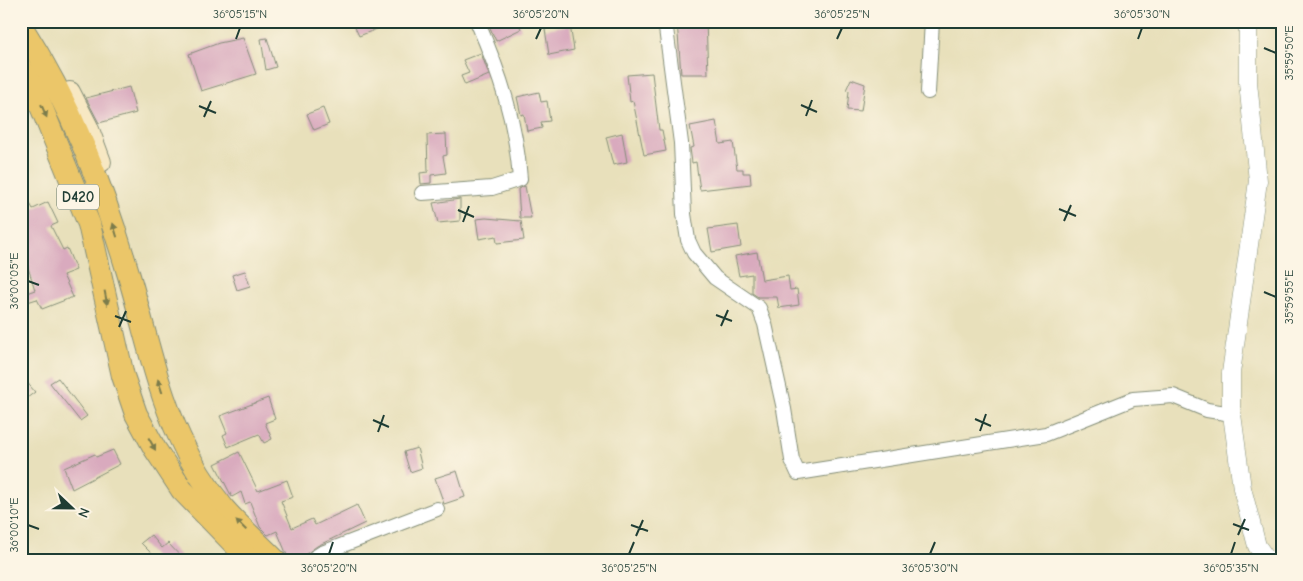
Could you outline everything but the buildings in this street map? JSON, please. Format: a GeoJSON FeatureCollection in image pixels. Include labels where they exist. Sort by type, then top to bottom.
{"type":"FeatureCollection","features":[{"type":"Feature","properties":{"kind":"highway","name":"D420"},"geometry":{"type":"LineString","coordinates":[[21,26],[59,90],[80,135],[103,196],[155,370],[180,439],[197,469],[224,509],[275,560]]}},
{"type":"Feature","properties":{"kind":"highway","name":"D420"},"geometry":{"type":"LineString","coordinates":[[21,68],[34,89],[58,144],[89,224],[124,376],[136,414],[155,450],[182,490],[250,560]]}},
{"type":"Feature","properties":{"kind":"main road"},"geometry":{"type":"LineString","coordinates":[[31,21],[88,126],[102,165],[103,196]]}},
{"type":"Feature","properties":{"kind":"street"},"geometry":{"type":"LineString","coordinates":[[422,194],[492,188],[520,178],[514,125],[500,74],[477,21]]}},
{"type":"Feature","properties":{"kind":"street"},"geometry":{"type":"LineString","coordinates":[[665,21],[681,143],[684,214],[688,240],[694,253],[715,278],[759,308],[765,324],[780,390],[792,460],[798,473],[1046,434],[1132,399],[1173,396],[1207,410],[1232,414]]}},
{"type":"Feature","properties":{"kind":"street"},"geometry":{"type":"LineString","coordinates":[[928,92],[932,21]]}},
{"type":"Feature","properties":{"kind":"street"},"geometry":{"type":"LineString","coordinates":[[1248,21],[1248,82],[1258,181],[1231,373],[1232,414],[1242,488],[1257,546],[1267,560]]}},
{"type":"Feature","properties":{"kind":"street"},"geometry":{"type":"LineString","coordinates":[[311,560],[322,553],[437,509]]}}]}
